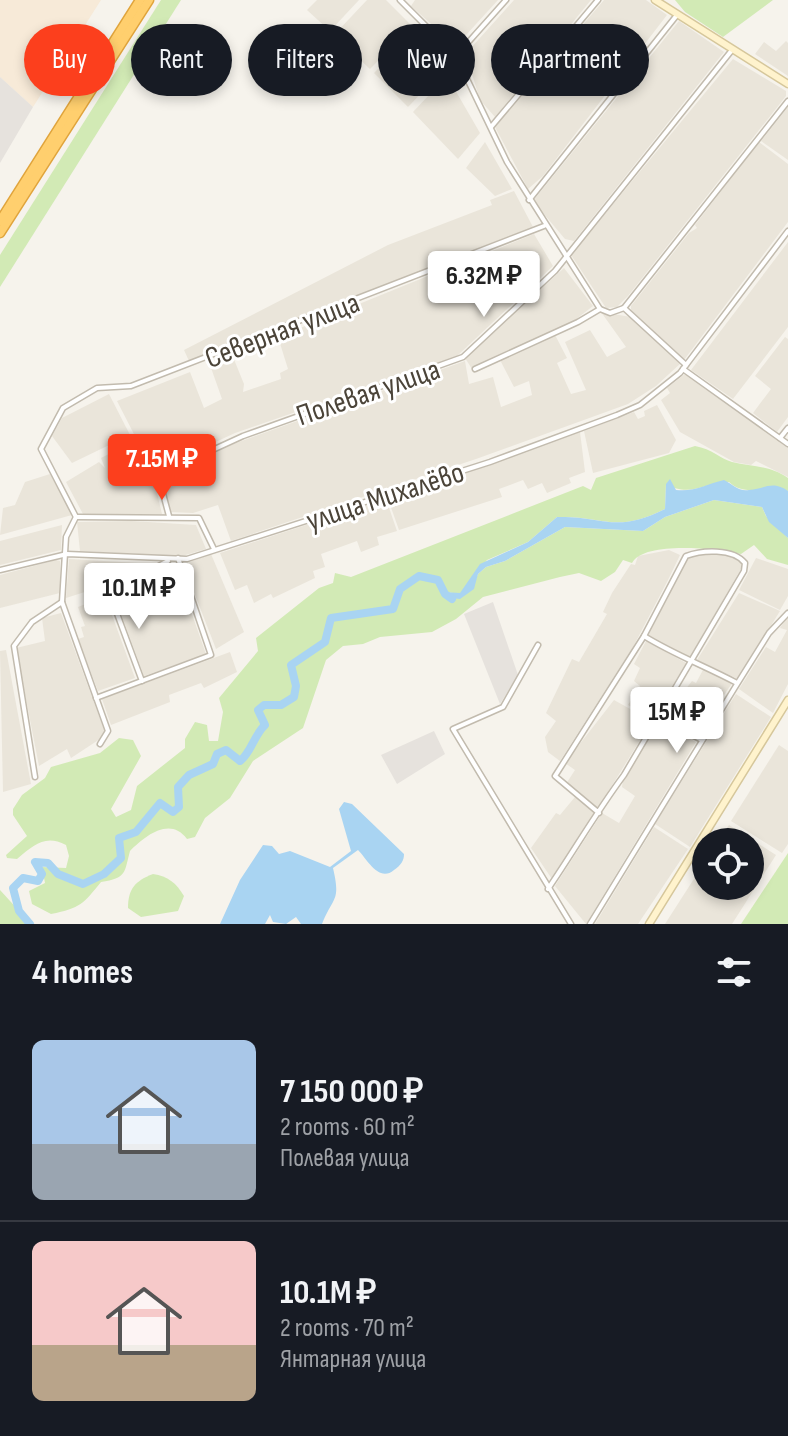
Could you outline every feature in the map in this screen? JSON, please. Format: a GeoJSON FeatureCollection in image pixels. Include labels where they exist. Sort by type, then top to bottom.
{"type":"FeatureCollection","features":[{"type":"Feature","properties":{"kind":"highway"},"geometry":{"type":"LineString","coordinates":[[0,221],[140,0]]}},
{"type":"Feature","properties":{"kind":"highway"},"geometry":{"type":"LineString","coordinates":[[0,233],[149,0]]}},
{"type":"Feature","properties":{"kind":"main road"},"geometry":{"type":"LineString","coordinates":[[655,0],[788,84]]}},
{"type":"Feature","properties":{"kind":"main road"},"geometry":{"type":"LineString","coordinates":[[649,924],[768,737],[788,700]]}},
{"type":"Feature","properties":{"kind":"street"},"geometry":{"type":"LineString","coordinates":[[400,0],[425,24]]}},
{"type":"Feature","properties":{"kind":"street"},"geometry":{"type":"LineString","coordinates":[[407,6],[411,0]]}},
{"type":"Feature","properties":{"kind":"street"},"geometry":{"type":"LineString","coordinates":[[475,35],[506,0]]}},
{"type":"Feature","properties":{"kind":"street"},"geometry":{"type":"LineString","coordinates":[[491,127],[598,0]]}},
{"type":"Feature","properties":{"kind":"street"},"geometry":{"type":"LineString","coordinates":[[529,200],[677,15]]}},
{"type":"Feature","properties":{"kind":"street","name":"Полевая улица"},"geometry":{"type":"LineString","coordinates":[[169,516],[158,475],[243,436],[463,357],[551,275],[732,50]]}},
{"type":"Feature","properties":{"kind":"street"},"geometry":{"type":"LineString","coordinates":[[475,95],[544,226],[567,254],[600,309],[610,313],[624,308],[788,101]]}},
{"type":"Feature","properties":{"kind":"street","name":"Северная улица"},"geometry":{"type":"LineString","coordinates":[[76,517],[41,449],[63,408],[97,388],[131,386],[544,226]]}},
{"type":"Feature","properties":{"kind":"street","name":"улица Михалёво"},"geometry":{"type":"LineString","coordinates":[[0,570],[67,554],[169,560],[214,549],[490,462],[617,415],[646,401],[685,367],[788,231]]}},
{"type":"Feature","properties":{"kind":"street"},"geometry":{"type":"LineString","coordinates":[[624,308],[685,367],[788,444]]}},
{"type":"Feature","properties":{"kind":"street"},"geometry":{"type":"LineString","coordinates":[[475,369],[600,309]]}},
{"type":"Feature","properties":{"kind":"street"},"geometry":{"type":"LineString","coordinates":[[780,438],[788,428]]}},
{"type":"Feature","properties":{"kind":"street"},"geometry":{"type":"LineString","coordinates":[[100,744],[108,737],[108,731],[62,602],[66,537],[76,517],[199,518],[214,549]]}},
{"type":"Feature","properties":{"kind":"street"},"geometry":{"type":"LineString","coordinates":[[548,889],[599,813],[693,661],[745,563],[740,557],[722,552],[686,556],[644,636],[555,776],[556,780],[599,813]]}},
{"type":"Feature","properties":{"kind":"street"},"geometry":{"type":"LineString","coordinates":[[96,698],[211,655],[178,558]]}},
{"type":"Feature","properties":{"kind":"street"},"geometry":{"type":"LineString","coordinates":[[142,681],[109,592],[169,560]]}},
{"type":"Feature","properties":{"kind":"street"},"geometry":{"type":"LineString","coordinates":[[35,777],[14,646],[32,622],[62,602]]}},
{"type":"Feature","properties":{"kind":"street"},"geometry":{"type":"LineString","coordinates":[[590,924],[769,633],[788,613]]}},
{"type":"Feature","properties":{"kind":"street"},"geometry":{"type":"LineString","coordinates":[[644,636],[688,662],[693,661],[738,683]]}},
{"type":"Feature","properties":{"kind":"street"},"geometry":{"type":"LineString","coordinates":[[538,645],[503,707],[453,729],[571,924]]}},
{"type":"Feature","properties":{"kind":"street"},"geometry":{"type":"LineString","coordinates":[[657,717],[702,740]]}},
{"type":"Feature","properties":{"kind":"shaded area"},"geometry":{"type":"Polygon","coordinates":[[[0,0],[101,0],[86,24],[24,24],[24,96],[40,96],[33,107],[0,77],[0,0]]]}},
{"type":"Feature","properties":{"kind":"shaded area"},"geometry":{"type":"Polygon","coordinates":[[[317,0],[359,0],[337,24],[322,24],[307,10],[317,0]]]}},
{"type":"Feature","properties":{"kind":"shaded area"},"geometry":{"type":"Polygon","coordinates":[[[367,0],[386,0],[410,24],[378,24],[378,61],[370,69],[362,61],[362,24],[344,24],[367,0]]]}},
{"type":"Feature","properties":{"kind":"shaded area"},"geometry":{"type":"Polygon","coordinates":[[[415,0],[498,0],[475,25],[431,24],[411,6],[415,0]]]}},
{"type":"Feature","properties":{"kind":"shaded area"},"geometry":{"type":"Polygon","coordinates":[[[514,0],[591,0],[571,24],[492,24],[514,0]]]}},
{"type":"Feature","properties":{"kind":"shaded area"},"geometry":{"type":"Polygon","coordinates":[[[604,0],[646,0],[667,15],[649,38],[649,24],[583,24],[604,0]]]}},
{"type":"Feature","properties":{"kind":"shaded area"},"geometry":{"type":"Polygon","coordinates":[[[679,21],[724,52],[574,241],[565,239],[533,201],[618,96],[649,96],[649,58],[679,21]]]}},
{"type":"Feature","properties":{"kind":"shaded area"},"geometry":{"type":"Polygon","coordinates":[[[491,26],[491,96],[512,96],[495,117],[480,100],[475,84],[475,43],[491,26]]]}},
{"type":"Feature","properties":{"kind":"shaded area"},"geometry":{"type":"Polygon","coordinates":[[[786,41],[788,76],[755,54],[764,42],[776,51],[786,41]]]}},
{"type":"Feature","properties":{"kind":"shaded area"},"geometry":{"type":"Polygon","coordinates":[[[733,59],[786,91],[786,96],[628,296],[617,307],[606,308],[571,255],[733,59]]]}},
{"type":"Feature","properties":{"kind":"shaded area"},"geometry":{"type":"Polygon","coordinates":[[[0,77],[33,107],[0,163],[0,77]]]}},
{"type":"Feature","properties":{"kind":"shaded area"},"geometry":{"type":"Polygon","coordinates":[[[397,96],[418,96],[408,107],[397,96]]]}},
{"type":"Feature","properties":{"kind":"shaded area"},"geometry":{"type":"Polygon","coordinates":[[[428,96],[459,96],[480,133],[458,159],[413,112],[428,96]]]}},
{"type":"Feature","properties":{"kind":"shaded area"},"geometry":{"type":"Polygon","coordinates":[[[522,96],[605,96],[543,176],[528,189],[495,127],[522,96]]]}},
{"type":"Feature","properties":{"kind":"shaded area"},"geometry":{"type":"Polygon","coordinates":[[[788,107],[788,160],[761,141],[788,107]]]}},
{"type":"Feature","properties":{"kind":"shaded area"},"geometry":{"type":"Polygon","coordinates":[[[485,142],[512,189],[495,196],[466,168],[485,142]]]}},
{"type":"Feature","properties":{"kind":"shaded area"},"geometry":{"type":"Polygon","coordinates":[[[759,142],[788,164],[788,222],[684,360],[631,310],[631,306],[689,233],[697,228],[695,225],[759,142]]]}},
{"type":"Feature","properties":{"kind":"shaded area"},"geometry":{"type":"Polygon","coordinates":[[[514,191],[533,227],[189,361],[184,350],[388,245],[492,205],[490,200],[514,191]]]}},
{"type":"Feature","properties":{"kind":"shaded area"},"geometry":{"type":"Polygon","coordinates":[[[534,234],[553,266],[457,356],[235,433],[157,469],[142,438],[137,440],[117,401],[190,372],[204,408],[222,399],[210,365],[233,357],[244,384],[243,392],[281,379],[280,373],[288,369],[278,337],[472,258],[477,271],[475,274],[482,282],[497,268],[485,254],[534,234]]]}},
{"type":"Feature","properties":{"kind":"shaded area"},"geometry":{"type":"Polygon","coordinates":[[[788,242],[788,327],[733,399],[691,370],[788,242]]]}},
{"type":"Feature","properties":{"kind":"shaded area"},"geometry":{"type":"Polygon","coordinates":[[[564,268],[593,306],[575,320],[472,369],[465,358],[564,268]]]}},
{"type":"Feature","properties":{"kind":"shaded area"},"geometry":{"type":"Polygon","coordinates":[[[601,312],[631,317],[681,363],[656,386],[628,404],[476,459],[231,541],[218,505],[193,513],[170,512],[161,480],[165,475],[236,443],[465,361],[469,384],[493,377],[501,407],[532,395],[529,381],[514,387],[499,358],[554,333],[567,358],[557,363],[571,394],[586,390],[565,342],[590,330],[607,357],[626,347],[601,312]]]}},
{"type":"Feature","properties":{"kind":"shaded area"},"geometry":{"type":"Polygon","coordinates":[[[785,337],[788,339],[788,417],[777,432],[753,413],[771,389],[755,376],[785,337]]]}},
{"type":"Feature","properties":{"kind":"shaded area"},"geometry":{"type":"Polygon","coordinates":[[[685,374],[788,447],[788,477],[756,461],[751,465],[734,462],[680,432],[661,400],[670,393],[667,388],[685,374]]]}},
{"type":"Feature","properties":{"kind":"shaded area"},"geometry":{"type":"Polygon","coordinates":[[[109,394],[130,435],[72,463],[52,436],[62,418],[109,394]]]}},
{"type":"Feature","properties":{"kind":"shaded area"},"geometry":{"type":"Polygon","coordinates":[[[657,405],[676,440],[669,453],[593,473],[584,431],[634,412],[638,419],[645,416],[644,411],[657,405]]]}},
{"type":"Feature","properties":{"kind":"shaded area"},"geometry":{"type":"Polygon","coordinates":[[[580,432],[585,472],[569,478],[571,483],[547,493],[542,483],[528,489],[523,480],[499,489],[502,497],[399,530],[388,499],[580,432]]]}},
{"type":"Feature","properties":{"kind":"shaded area"},"geometry":{"type":"Polygon","coordinates":[[[134,441],[154,480],[162,514],[83,514],[66,482],[99,462],[105,468],[101,458],[134,441]]]}},
{"type":"Feature","properties":{"kind":"shaded area"},"geometry":{"type":"Polygon","coordinates":[[[50,474],[72,515],[0,535],[3,508],[15,505],[25,482],[50,474]]]}},
{"type":"Feature","properties":{"kind":"shaded area"},"geometry":{"type":"Polygon","coordinates":[[[386,499],[397,531],[377,537],[379,545],[361,552],[357,541],[321,554],[325,567],[313,571],[315,578],[273,598],[271,594],[254,603],[247,585],[235,590],[220,553],[386,499]]]}},
{"type":"Feature","properties":{"kind":"shaded area"},"geometry":{"type":"Polygon","coordinates":[[[77,522],[196,525],[206,549],[182,556],[80,551],[77,522]]]}},
{"type":"Feature","properties":{"kind":"shaded area"},"geometry":{"type":"Polygon","coordinates":[[[62,525],[61,550],[0,565],[0,541],[62,525]]]}},
{"type":"Feature","properties":{"kind":"shaded area"},"geometry":{"type":"Polygon","coordinates":[[[669,550],[680,555],[668,580],[633,647],[560,761],[548,752],[545,737],[556,721],[546,713],[572,659],[579,662],[607,614],[603,612],[612,593],[631,564],[635,565],[638,556],[669,550]]]}},
{"type":"Feature","properties":{"kind":"shaded area"},"geometry":{"type":"Polygon","coordinates":[[[719,553],[741,560],[742,567],[689,659],[648,636],[689,555],[719,553]]]}},
{"type":"Feature","properties":{"kind":"shaded area"},"geometry":{"type":"Polygon","coordinates":[[[211,554],[244,632],[216,649],[185,569],[187,563],[211,554]]]}},
{"type":"Feature","properties":{"kind":"shaded area"},"geometry":{"type":"Polygon","coordinates":[[[756,558],[788,569],[788,596],[780,610],[739,590],[756,558]]]}},
{"type":"Feature","properties":{"kind":"shaded area"},"geometry":{"type":"Polygon","coordinates":[[[69,559],[139,563],[138,575],[66,598],[69,559]]]}},
{"type":"Feature","properties":{"kind":"shaded area"},"geometry":{"type":"Polygon","coordinates":[[[60,561],[60,593],[0,608],[0,575],[60,561]]]}},
{"type":"Feature","properties":{"kind":"shaded area"},"geometry":{"type":"Polygon","coordinates":[[[175,566],[206,654],[144,676],[113,592],[175,566]]]}},
{"type":"Feature","properties":{"kind":"shaded area"},"geometry":{"type":"Polygon","coordinates":[[[739,593],[780,611],[738,679],[697,660],[739,593]]]}},
{"type":"Feature","properties":{"kind":"shaded area"},"geometry":{"type":"Polygon","coordinates":[[[105,596],[135,678],[98,691],[78,639],[84,637],[81,627],[85,626],[78,607],[105,596]]]}},
{"type":"Feature","properties":{"kind":"shaded area"},"geometry":{"type":"Polygon","coordinates":[[[493,602],[518,675],[500,704],[464,614],[493,602]]]}},
{"type":"Feature","properties":{"kind":"shaded area"},"geometry":{"type":"Polygon","coordinates":[[[61,613],[106,735],[71,758],[67,749],[39,766],[16,648],[45,641],[42,618],[61,613]]]}},
{"type":"Feature","properties":{"kind":"shaded area"},"geometry":{"type":"Polygon","coordinates":[[[788,616],[788,684],[773,713],[739,689],[766,647],[775,652],[787,630],[780,628],[788,616]]]}},
{"type":"Feature","properties":{"kind":"shaded area"},"geometry":{"type":"Polygon","coordinates":[[[646,641],[686,663],[653,718],[628,705],[640,686],[634,681],[640,668],[634,664],[646,641]]]}},
{"type":"Feature","properties":{"kind":"shaded area"},"geometry":{"type":"Polygon","coordinates":[[[6,650],[31,784],[3,792],[0,651],[6,650]]]}},
{"type":"Feature","properties":{"kind":"shaded area"},"geometry":{"type":"Polygon","coordinates":[[[230,652],[237,672],[204,688],[201,683],[169,695],[170,702],[111,725],[102,699],[230,652]]]}},
{"type":"Feature","properties":{"kind":"shaded area"},"geometry":{"type":"Polygon","coordinates":[[[704,668],[733,682],[696,735],[663,717],[680,688],[685,690],[692,681],[696,683],[704,668]]]}},
{"type":"Feature","properties":{"kind":"shaded area"},"geometry":{"type":"Polygon","coordinates":[[[736,694],[771,717],[702,828],[692,828],[690,847],[655,824],[736,694]]]}},
{"type":"Feature","properties":{"kind":"shaded area"},"geometry":{"type":"Polygon","coordinates":[[[614,700],[652,721],[598,808],[566,784],[575,770],[565,763],[614,700]]]}},
{"type":"Feature","properties":{"kind":"shaded area"},"geometry":{"type":"Polygon","coordinates":[[[658,722],[696,742],[586,924],[555,886],[602,813],[619,823],[635,796],[622,787],[623,780],[658,722]]]}},
{"type":"Feature","properties":{"kind":"shaded area"},"geometry":{"type":"Polygon","coordinates":[[[434,731],[445,754],[397,784],[381,755],[434,731]]]}},
{"type":"Feature","properties":{"kind":"shaded area"},"geometry":{"type":"Polygon","coordinates":[[[779,745],[788,751],[788,844],[782,853],[764,842],[764,828],[742,828],[731,821],[779,745]]]}},
{"type":"Feature","properties":{"kind":"shaded area"},"geometry":{"type":"Polygon","coordinates":[[[575,797],[596,813],[552,879],[531,848],[556,813],[560,815],[575,797]]]}},
{"type":"Feature","properties":{"kind":"shaded area"},"geometry":{"type":"Polygon","coordinates":[[[654,827],[688,849],[638,924],[595,924],[654,827]]]}},
{"type":"Feature","properties":{"kind":"shaded area"},"geometry":{"type":"Polygon","coordinates":[[[764,847],[776,855],[764,874],[764,847]]]}},
{"type":"Feature","properties":{"kind":"shaded area"},"geometry":{"type":"Polygon","coordinates":[[[692,882],[692,900],[747,900],[732,924],[665,924],[692,882]]]}},
{"type":"Feature","properties":{"kind":"green space"},"geometry":{"type":"Polygon","coordinates":[[[161,0],[181,0],[166,24],[146,24],[161,0]]]}},
{"type":"Feature","properties":{"kind":"green space"},"geometry":{"type":"Polygon","coordinates":[[[675,0],[773,0],[723,37],[685,12],[675,0]]]}},
{"type":"Feature","properties":{"kind":"green space"},"geometry":{"type":"Polygon","coordinates":[[[131,48],[131,79],[0,287],[0,255],[100,96],[115,96],[115,73],[131,48]]]}},
{"type":"Feature","properties":{"kind":"green space"},"geometry":{"type":"Polygon","coordinates":[[[695,446],[732,462],[767,469],[788,478],[788,491],[742,489],[729,482],[690,490],[666,484],[665,509],[634,521],[557,517],[528,542],[487,560],[460,594],[474,584],[478,574],[486,567],[505,561],[565,527],[643,531],[665,517],[714,500],[762,507],[766,516],[788,538],[788,565],[767,559],[754,545],[741,554],[683,548],[651,551],[632,563],[623,560],[615,572],[601,581],[579,573],[560,577],[483,597],[456,619],[432,632],[380,637],[363,644],[343,646],[326,660],[303,728],[253,761],[230,798],[205,818],[195,837],[187,839],[173,829],[150,835],[130,851],[120,876],[101,882],[80,904],[69,910],[51,914],[32,904],[29,891],[45,883],[42,867],[66,868],[69,856],[66,845],[46,841],[17,859],[7,858],[6,855],[27,836],[13,815],[13,809],[22,795],[45,778],[51,767],[100,753],[119,738],[133,740],[141,756],[111,809],[116,817],[131,810],[137,786],[185,748],[185,739],[195,722],[207,725],[209,741],[218,741],[223,712],[219,698],[258,651],[256,638],[319,588],[333,583],[335,573],[351,577],[583,486],[591,490],[596,478],[695,446]],[[446,592],[450,601],[460,594],[446,592]]]}},
{"type":"Feature","properties":{"kind":"green space"},"geometry":{"type":"Polygon","coordinates":[[[788,853],[788,924],[741,924],[757,900],[764,900],[764,889],[788,853]]]}},
{"type":"Feature","properties":{"kind":"green space"},"geometry":{"type":"Polygon","coordinates":[[[153,874],[167,878],[181,891],[184,896],[178,911],[141,917],[128,908],[134,886],[153,874]]]}},
{"type":"Feature","properties":{"kind":"green space"},"geometry":{"type":"Polygon","coordinates":[[[0,890],[31,924],[0,924],[0,890]]]}},
{"type":"Feature","properties":{"kind":"water"},"geometry":{"type":"Polygon","coordinates":[[[670,479],[676,490],[695,489],[724,480],[739,489],[773,486],[788,491],[788,538],[769,522],[762,507],[714,500],[665,517],[643,531],[565,527],[505,561],[486,567],[478,574],[474,589],[460,599],[443,597],[444,592],[460,593],[480,564],[528,542],[557,517],[622,522],[634,521],[665,509],[666,484],[670,479]]]}},
{"type":"Feature","properties":{"kind":"water"},"geometry":{"type":"Polygon","coordinates":[[[344,802],[352,804],[404,854],[399,866],[383,874],[369,864],[358,850],[333,868],[336,893],[322,924],[301,924],[296,917],[286,924],[273,922],[270,915],[265,924],[220,924],[240,880],[263,845],[272,846],[279,854],[290,851],[330,867],[351,851],[339,809],[344,802]]]}},
{"type":"Feature","properties":{"kind":"waterway"},"geometry":{"type":"LineString","coordinates":[[30,924],[19,911],[13,888],[23,878],[38,881],[42,874],[35,862],[48,863],[58,874],[83,884],[104,874],[121,858],[119,838],[136,832],[160,803],[173,812],[179,807],[178,787],[189,775],[213,764],[217,754],[226,750],[240,761],[244,758],[265,725],[258,710],[264,705],[281,705],[294,697],[296,686],[291,665],[325,642],[331,618],[393,609],[400,589],[419,576],[438,580],[445,594],[452,599]]}}]}
